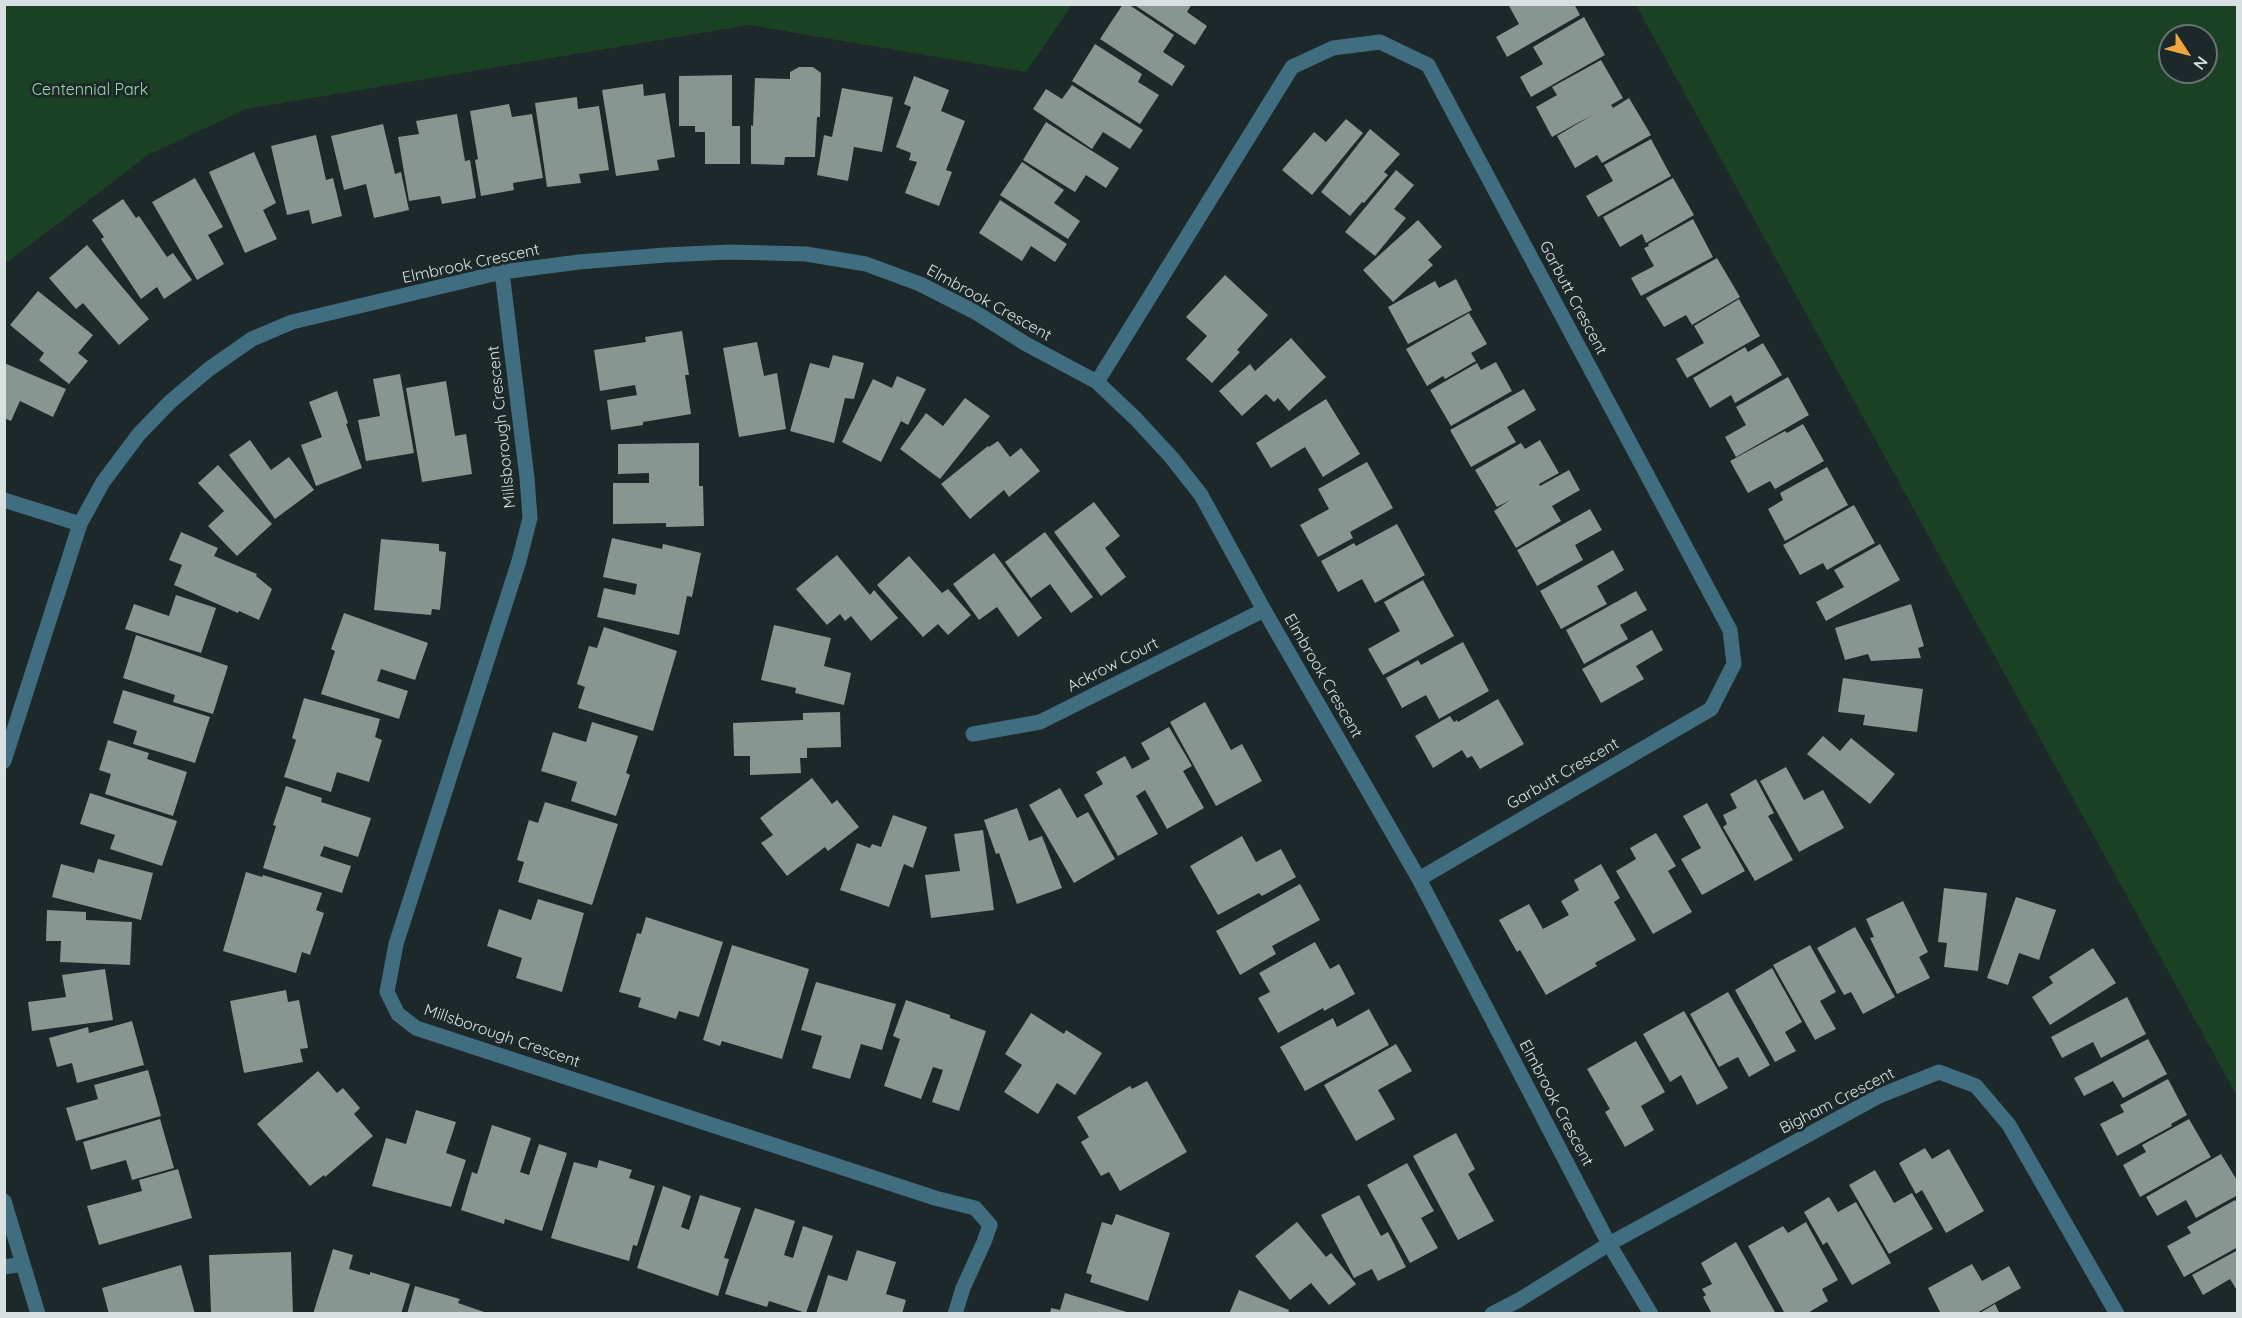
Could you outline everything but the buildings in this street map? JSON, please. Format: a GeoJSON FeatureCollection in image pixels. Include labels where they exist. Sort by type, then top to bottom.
{"type":"FeatureCollection","features":[{"type":"Feature","properties":{"kind":"street","name":"Garbutt Crescent"},"geometry":{"type":"LineString","coordinates":[[1098,382],[1292,67],[1333,48],[1380,42],[1428,65],[1730,630],[1734,664],[1711,709],[1419,879]]}},
{"type":"Feature","properties":{"kind":"street","name":"Elmbrook Crescent"},"geometry":{"type":"LineString","coordinates":[[4,760],[80,524],[103,482],[139,434],[171,402],[209,369],[252,339],[292,322],[502,273],[579,262],[730,252],[806,254],[866,264],[920,284],[975,312],[1026,344],[1098,382],[1172,458],[1201,495],[1264,610],[1419,879],[1609,1244],[1651,1314]]}},
{"type":"Feature","properties":{"kind":"street","name":"Millsborough Crescent"},"geometry":{"type":"LineString","coordinates":[[502,273],[530,518],[519,561],[396,944],[387,992],[398,1014],[416,1028],[935,1198],[975,1208],[990,1225],[963,1288],[955,1314]]}},
{"type":"Feature","properties":{"kind":"street"},"geometry":{"type":"LineString","coordinates":[[4,500],[80,524]]}},
{"type":"Feature","properties":{"kind":"street","name":"Ackrow Court"},"geometry":{"type":"LineString","coordinates":[[973,734],[1040,722],[1264,610]]}},
{"type":"Feature","properties":{"kind":"street","name":"Bigham Crescent"},"geometry":{"type":"LineString","coordinates":[[1492,1314],[1519,1300],[1609,1244],[1879,1096],[1939,1072],[1976,1086],[2009,1125],[2117,1314]]}},
{"type":"Feature","properties":{"kind":"street"},"geometry":{"type":"LineString","coordinates":[[4,1201],[38,1314]]}},
{"type":"Feature","properties":{"kind":"street"},"geometry":{"type":"LineString","coordinates":[[4,1266],[23,1264]]}},
{"type":"Feature","properties":{"kind":"green space","name":"Centennial Park"},"geometry":{"type":"Polygon","coordinates":[[[5,4],[1072,5],[1026,72],[749,25],[246,109],[148,155],[5,264],[5,4]]]}},
{"type":"Feature","properties":{"kind":"green space"},"geometry":{"type":"Polygon","coordinates":[[[1636,5],[2237,5],[2237,1096],[1636,5]]]}}]}
